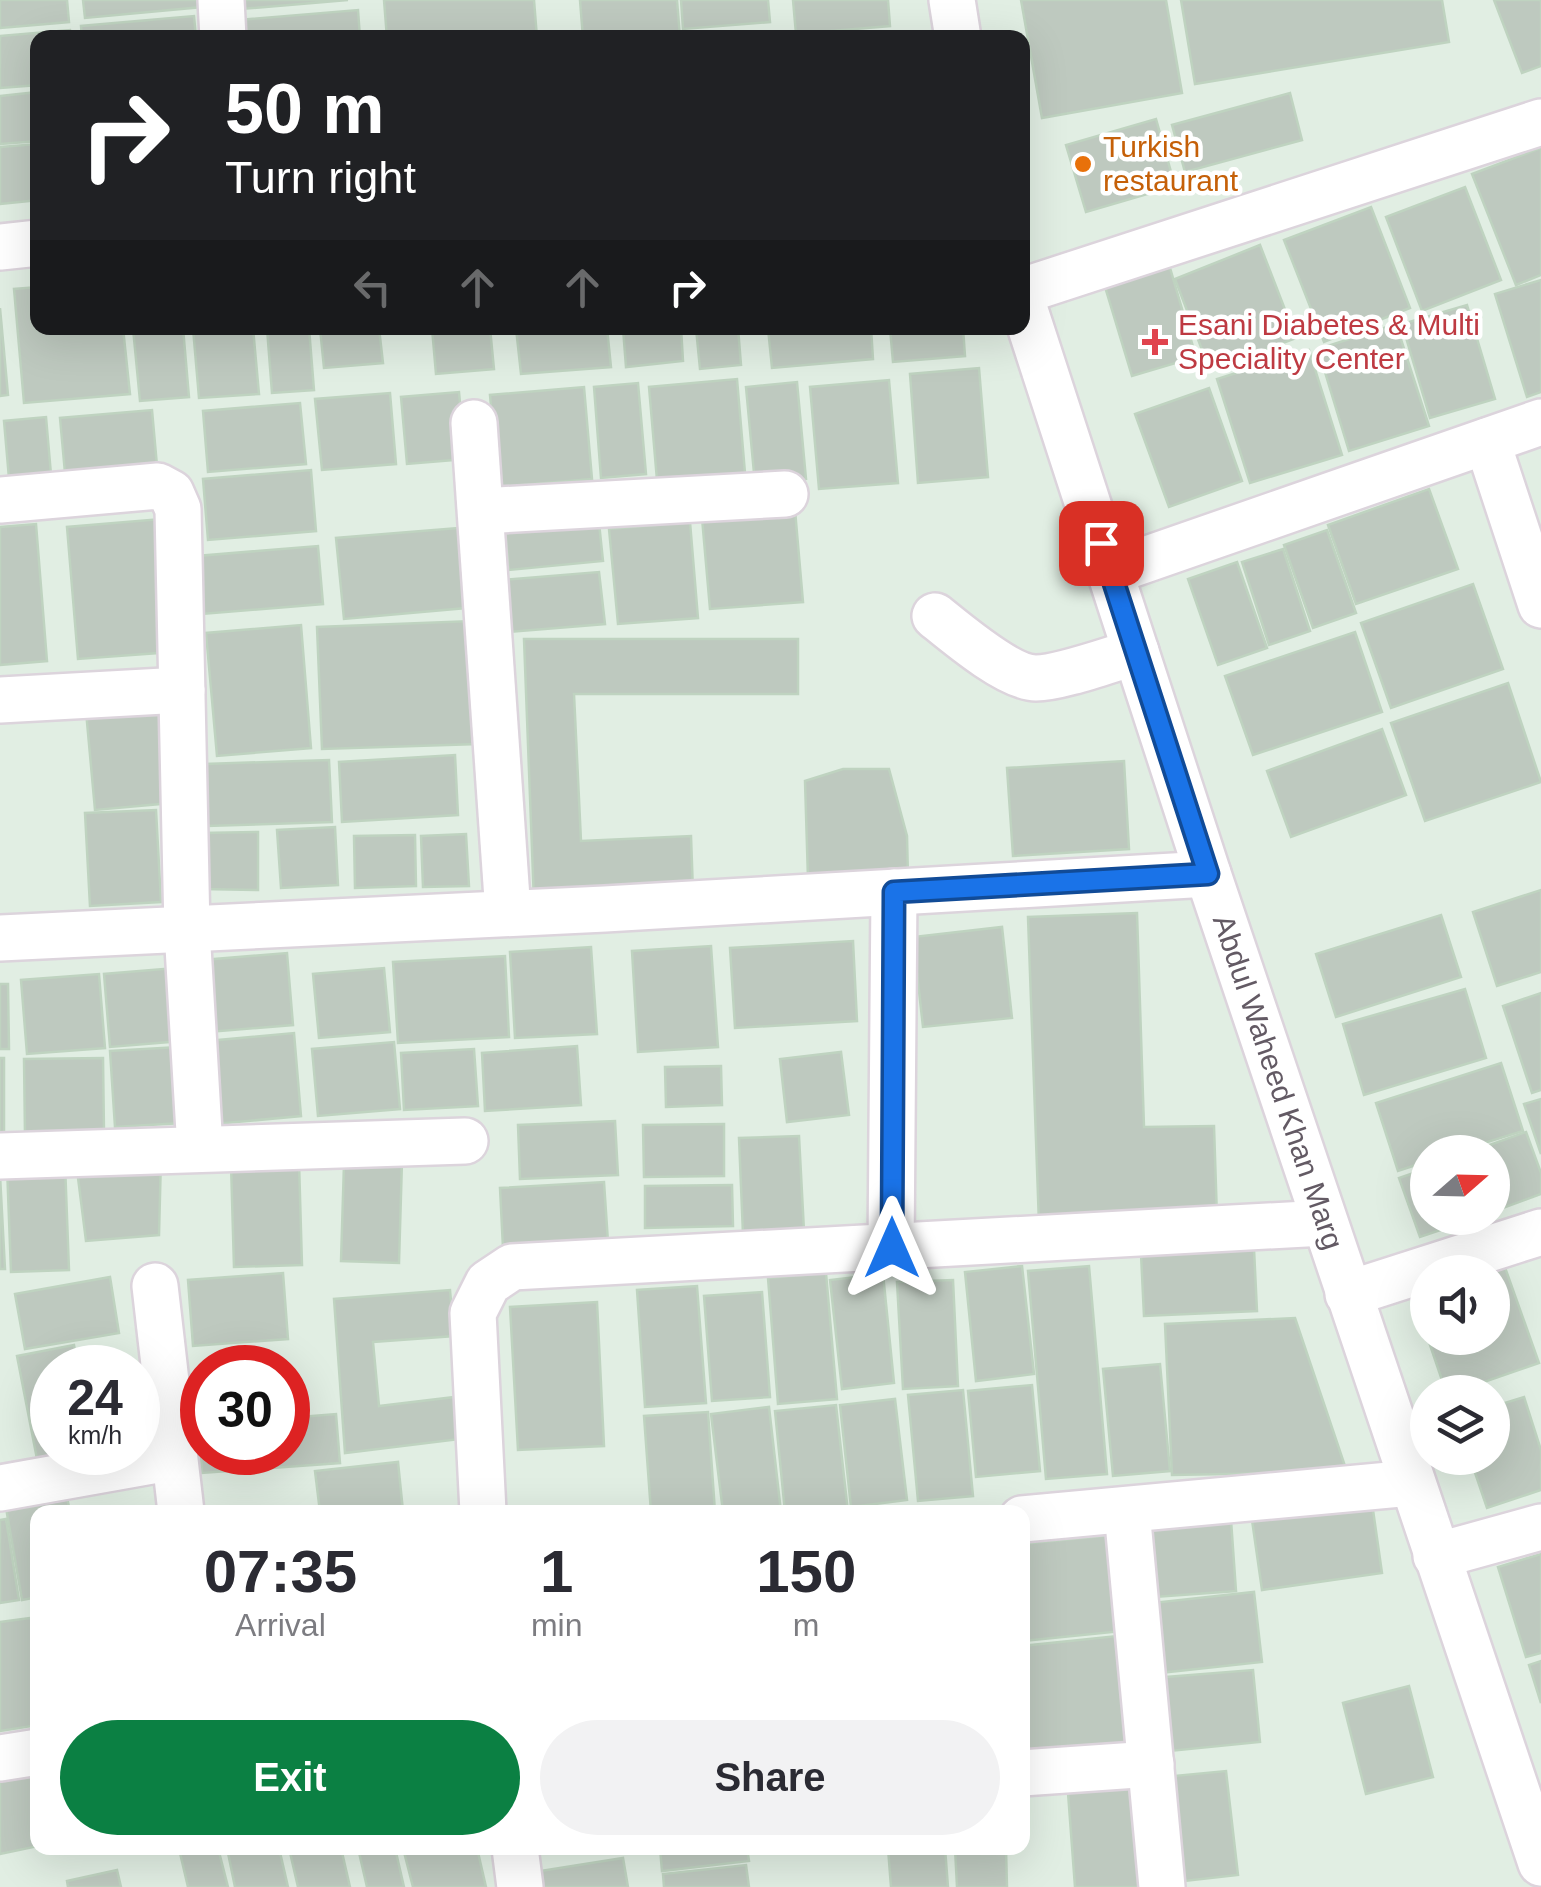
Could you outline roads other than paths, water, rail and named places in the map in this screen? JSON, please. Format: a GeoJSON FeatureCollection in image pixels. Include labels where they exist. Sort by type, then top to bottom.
{"type":"FeatureCollection","features":[{"type":"Feature","properties":{"kind":"street"},"geometry":{"type":"LineString","coordinates":[[221,0],[223,30]]}},
{"type":"Feature","properties":{"kind":"street"},"geometry":{"type":"LineString","coordinates":[[952,0],[957,30]]}},
{"type":"Feature","properties":{"kind":"street"},"geometry":{"type":"LineString","coordinates":[[1030,288],[1541,122]]}},
{"type":"Feature","properties":{"kind":"street"},"geometry":{"type":"LineString","coordinates":[[0,247],[30,244]]}},
{"type":"Feature","properties":{"kind":"street","name":"Abdul Waheed Khan Marg"},"geometry":{"type":"LineString","coordinates":[[1030,326],[1324,1223],[1541,1862]]}},
{"type":"Feature","properties":{"kind":"street"},"geometry":{"type":"LineString","coordinates":[[1110,572],[1541,422]]}},
{"type":"Feature","properties":{"kind":"street"},"geometry":{"type":"LineString","coordinates":[[474,423],[508,913]]}},
{"type":"Feature","properties":{"kind":"street"},"geometry":{"type":"LineString","coordinates":[[1487,441],[1541,605]]}},
{"type":"Feature","properties":{"kind":"street"},"geometry":{"type":"LineString","coordinates":[[0,500],[158,486],[171,493],[178,510],[187,930],[200,1149]]}},
{"type":"Feature","properties":{"kind":"street"},"geometry":{"type":"LineString","coordinates":[[480,511],[785,494]]}},
{"type":"Feature","properties":{"kind":"street"},"geometry":{"type":"LineString","coordinates":[[934,616],[984,655],[1033,678],[1136,652]]}},
{"type":"Feature","properties":{"kind":"street"},"geometry":{"type":"LineString","coordinates":[[0,700],[182,690]]}},
{"type":"Feature","properties":{"kind":"street"},"geometry":{"type":"LineString","coordinates":[[0,938],[1208,874]]}},
{"type":"Feature","properties":{"kind":"street"},"geometry":{"type":"LineString","coordinates":[[892,1248],[894,892]]}},
{"type":"Feature","properties":{"kind":"street"},"geometry":{"type":"LineString","coordinates":[[0,1156],[465,1141]]}},
{"type":"Feature","properties":{"kind":"street"},"geometry":{"type":"LineString","coordinates":[[484,1505],[473,1313],[488,1283],[512,1267],[1324,1223]]}},
{"type":"Feature","properties":{"kind":"street"},"geometry":{"type":"LineString","coordinates":[[1348,1294],[1541,1232]]}},
{"type":"Feature","properties":{"kind":"street"},"geometry":{"type":"LineString","coordinates":[[155,1286],[180,1505]]}},
{"type":"Feature","properties":{"kind":"street"},"geometry":{"type":"LineString","coordinates":[[0,1488],[174,1457]]}},
{"type":"Feature","properties":{"kind":"street"},"geometry":{"type":"LineString","coordinates":[[1030,1518],[1412,1483]]}},
{"type":"Feature","properties":{"kind":"street"},"geometry":{"type":"LineString","coordinates":[[1126,1511],[1162,1887]]}},
{"type":"Feature","properties":{"kind":"street"},"geometry":{"type":"LineString","coordinates":[[1436,1556],[1541,1526]]}},
{"type":"Feature","properties":{"kind":"street"},"geometry":{"type":"LineString","coordinates":[[0,1758],[30,1753]]}},
{"type":"Feature","properties":{"kind":"street"},"geometry":{"type":"LineString","coordinates":[[1030,1773],[1151,1764]]}},
{"type":"Feature","properties":{"kind":"street"},"geometry":{"type":"LineString","coordinates":[[516,1855],[520,1887]]}},
{"type":"Feature","properties":{"kind":"place","name":"Turkish restaurant"},"geometry":{"type":"Point","coordinates":[1083,164]}},
{"type":"Feature","properties":{"kind":"place","name":"Esani Diabetes & Multi Speciality Center"},"geometry":{"type":"Point","coordinates":[1155,342]}}]}
